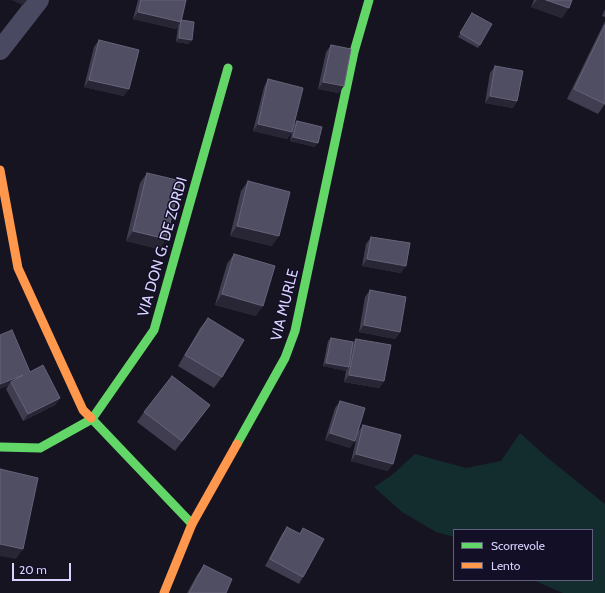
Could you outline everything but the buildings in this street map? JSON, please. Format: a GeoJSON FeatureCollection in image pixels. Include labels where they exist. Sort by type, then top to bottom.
{"type":"FeatureCollection","features":[{"type":"Feature","properties":{"kind":"street"},"geometry":{"type":"LineString","coordinates":[[0,50],[39,0]]}},
{"type":"Feature","properties":{"kind":"street","name":"VIA MURLE"},"geometry":{"type":"LineString","coordinates":[[164,593],[192,524],[285,358],[295,331],[354,52],[369,0]]}},
{"type":"Feature","properties":{"kind":"street","name":"VIA DON G. DE ZORDI"},"geometry":{"type":"LineString","coordinates":[[0,448],[40,448],[92,419],[154,330],[228,68]]}},
{"type":"Feature","properties":{"kind":"street"},"geometry":{"type":"LineString","coordinates":[[0,170],[18,268],[83,410],[192,524]]}},
{"type":"Feature","properties":{"kind":"green space"},"geometry":{"type":"Polygon","coordinates":[[[520,433],[549,459],[605,504],[605,593],[563,593],[535,581],[593,581],[593,529],[453,529],[453,537],[436,532],[402,512],[374,487],[392,475],[415,454],[466,468],[501,461],[520,433]]]}},
{"type":"Feature","properties":{"kind":"traffic: fast"},"geometry":{"type":"LineString","coordinates":[[237,444],[285,358],[295,331],[354,52],[369,0]]}},
{"type":"Feature","properties":{"kind":"traffic: fast"},"geometry":{"type":"LineString","coordinates":[[0,447],[40,448],[92,419],[154,330],[228,68]]}},
{"type":"Feature","properties":{"kind":"traffic: fast"},"geometry":{"type":"LineString","coordinates":[[91,418],[192,524]]}},
{"type":"Feature","properties":{"kind":"traffic: slow"},"geometry":{"type":"LineString","coordinates":[[0,170],[18,268],[83,410],[91,418]]}},
{"type":"Feature","properties":{"kind":"traffic: slow"},"geometry":{"type":"LineString","coordinates":[[164,593],[192,524],[237,444]]}}]}
